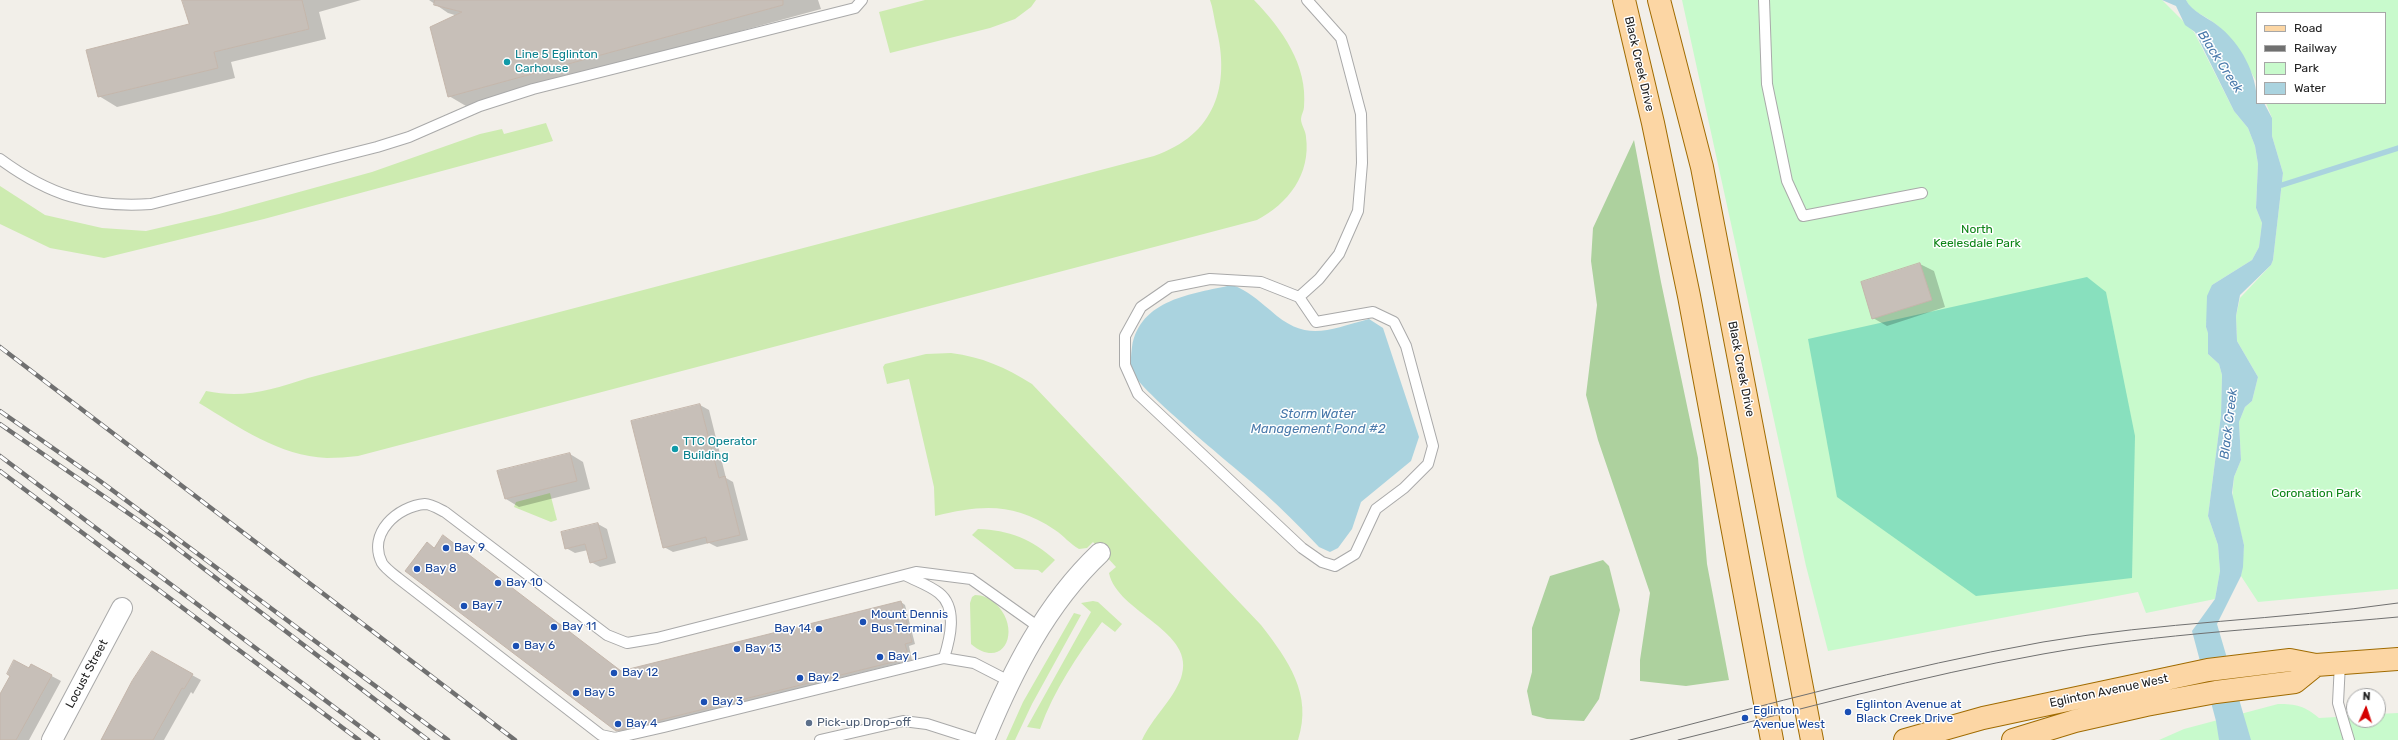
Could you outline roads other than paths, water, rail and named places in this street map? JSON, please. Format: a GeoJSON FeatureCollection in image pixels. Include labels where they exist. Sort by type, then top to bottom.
{"type":"FeatureCollection","features":[{"type":"Feature","properties":{"kind":"main road","name":"Black Creek Drive"},"geometry":{"type":"LineString","coordinates":[[1624,0],[1653,123],[1689,296],[1772,740]]}},
{"type":"Feature","properties":{"kind":"main road","name":"Black Creek Drive"},"geometry":{"type":"LineString","coordinates":[[1659,0],[1702,167],[1812,740]]}},
{"type":"Feature","properties":{"kind":"main road","name":"Eglinton Avenue West"},"geometry":{"type":"LineString","coordinates":[[1905,740],[1983,718],[2163,679],[2250,664],[2290,660],[2316,665],[2398,659]]}},
{"type":"Feature","properties":{"kind":"main road","name":"Eglinton Avenue West"},"geometry":{"type":"LineString","coordinates":[[2013,740],[2075,721],[2175,699],[2255,686],[2295,682],[2316,665]]}},
{"type":"Feature","properties":{"kind":"street"},"geometry":{"type":"LineString","coordinates":[[984,740],[1009,681],[1040,628],[1082,570],[1100,553]]}},
{"type":"Feature","properties":{"kind":"street","name":"Locust Street"},"geometry":{"type":"LineString","coordinates":[[52,740],[122,608]]}},
{"type":"Feature","properties":{"kind":"lane"},"geometry":{"type":"LineString","coordinates":[[0,159],[23,176],[58,192],[91,203],[120,206],[151,204],[377,147],[410,137],[480,106],[533,89],[855,8],[862,0]]}},
{"type":"Feature","properties":{"kind":"lane"},"geometry":{"type":"LineString","coordinates":[[1299,297],[1319,279],[1339,254],[1358,211],[1362,163],[1361,114],[1341,38],[1307,0]]}},
{"type":"Feature","properties":{"kind":"lane"},"geometry":{"type":"LineString","coordinates":[[1764,0],[1767,84],[1787,181],[1803,216],[1922,193]]}},
{"type":"Feature","properties":{"kind":"lane"},"geometry":{"type":"LineString","coordinates":[[1210,279],[1261,282],[1299,297],[1316,322],[1373,312],[1394,322],[1406,346],[1433,446],[1428,464],[1404,488],[1376,509],[1355,554],[1335,566],[1322,562],[1302,548],[1138,394],[1125,365],[1125,336],[1141,306],[1170,287],[1210,279]]}},
{"type":"Feature","properties":{"kind":"lane"},"geometry":{"type":"LineString","coordinates":[[1009,681],[974,663],[944,658],[664,727],[615,738],[602,735],[398,578],[382,563],[379,549],[381,534],[388,520],[403,510],[426,504],[445,512],[607,635],[627,643],[657,638],[916,572],[971,579],[1040,628]]}},
{"type":"Feature","properties":{"kind":"lane"},"geometry":{"type":"LineString","coordinates":[[905,575],[940,593],[949,609],[951,636],[944,658]]}},
{"type":"Feature","properties":{"kind":"lane"},"geometry":{"type":"LineString","coordinates":[[2340,663],[2338,703],[2349,740]]}},
{"type":"Feature","properties":{"kind":"lane"},"geometry":{"type":"LineString","coordinates":[[820,740],[903,721],[927,724],[977,740]]}},
{"type":"Feature","properties":{"kind":"water","name":"Black Creek"},"geometry":{"type":"Polygon","coordinates":[[[2162,0],[2186,0],[2192,8],[2226,32],[2240,50],[2251,70],[2256,92],[2256,104],[2265,104],[2272,118],[2272,136],[2283,173],[2273,260],[2271,265],[2240,295],[2236,316],[2237,341],[2258,377],[2252,401],[2245,407],[2239,422],[2241,460],[2234,477],[2232,493],[2244,545],[2243,567],[2241,576],[2217,624],[2251,740],[2219,740],[2216,721],[2192,631],[2215,599],[2220,571],[2218,545],[2208,516],[2221,415],[2222,375],[2219,364],[2208,354],[2208,333],[2206,327],[2207,296],[2212,285],[2252,260],[2259,247],[2262,223],[2256,208],[2258,164],[2255,146],[2248,128],[2234,111],[2195,32],[2185,25],[2176,6],[2162,0]]]}},
{"type":"Feature","properties":{"kind":"water","name":"Storm Water Management Pond #2"},"geometry":{"type":"Polygon","coordinates":[[[1232,285],[1252,296],[1283,320],[1295,327],[1317,331],[1329,330],[1369,319],[1383,328],[1419,437],[1411,461],[1361,502],[1352,529],[1338,548],[1330,552],[1319,547],[1263,492],[1170,412],[1138,381],[1132,371],[1132,347],[1137,331],[1145,318],[1170,301],[1232,285]]]}},
{"type":"Feature","properties":{"kind":"waterway"},"geometry":{"type":"LineString","coordinates":[[2282,185],[2398,148]]}},
{"type":"Feature","properties":{"kind":"tram line"},"geometry":{"type":"LineString","coordinates":[[1630,740],[1887,675],[2043,642],[2087,635],[2176,625],[2354,609],[2398,603]]}},
{"type":"Feature","properties":{"kind":"tram line"},"geometry":{"type":"LineString","coordinates":[[1678,740],[1951,672],[2043,654],[2176,636],[2398,617]]}},
{"type":"Feature","properties":{"kind":"railway"},"geometry":{"type":"LineString","coordinates":[[0,347],[515,740]]}},
{"type":"Feature","properties":{"kind":"railway"},"geometry":{"type":"LineString","coordinates":[[0,411],[100,481],[448,740]]}},
{"type":"Feature","properties":{"kind":"railway"},"geometry":{"type":"LineString","coordinates":[[0,424],[161,536],[428,740]]}},
{"type":"Feature","properties":{"kind":"railway"},"geometry":{"type":"LineString","coordinates":[[0,456],[378,740]]}},
{"type":"Feature","properties":{"kind":"railway"},"geometry":{"type":"LineString","coordinates":[[0,471],[359,740]]}},
{"type":"Feature","properties":{"kind":"place","name":"Line 5 Eglinton Carhouse"},"geometry":{"type":"Point","coordinates":[507,62]}},
{"type":"Feature","properties":{"kind":"place","name":"TTC Operator Building"},"geometry":{"type":"Point","coordinates":[675,449]}},
{"type":"Feature","properties":{"kind":"place","name":"Bay 9"},"geometry":{"type":"Point","coordinates":[446,548]}},
{"type":"Feature","properties":{"kind":"place","name":"Bay 8"},"geometry":{"type":"Point","coordinates":[417,569]}},
{"type":"Feature","properties":{"kind":"place","name":"Bay 10"},"geometry":{"type":"Point","coordinates":[498,583]}},
{"type":"Feature","properties":{"kind":"place","name":"Bay 7"},"geometry":{"type":"Point","coordinates":[464,606]}},
{"type":"Feature","properties":{"kind":"place","name":"Mount Dennis Bus Terminal"},"geometry":{"type":"Point","coordinates":[863,622]}},
{"type":"Feature","properties":{"kind":"place","name":"Bay 11"},"geometry":{"type":"Point","coordinates":[554,627]}},
{"type":"Feature","properties":{"kind":"place","name":"Bay 14"},"geometry":{"type":"Point","coordinates":[819,629]}},
{"type":"Feature","properties":{"kind":"place","name":"Bay 6"},"geometry":{"type":"Point","coordinates":[516,646]}},
{"type":"Feature","properties":{"kind":"place","name":"Bay 13"},"geometry":{"type":"Point","coordinates":[737,649]}},
{"type":"Feature","properties":{"kind":"place","name":"Bay 1"},"geometry":{"type":"Point","coordinates":[880,657]}},
{"type":"Feature","properties":{"kind":"place","name":"Bay 12"},"geometry":{"type":"Point","coordinates":[614,673]}},
{"type":"Feature","properties":{"kind":"place","name":"Bay 2"},"geometry":{"type":"Point","coordinates":[800,678]}},
{"type":"Feature","properties":{"kind":"place","name":"Bay 5"},"geometry":{"type":"Point","coordinates":[576,693]}},
{"type":"Feature","properties":{"kind":"place","name":"Bay 3"},"geometry":{"type":"Point","coordinates":[704,702]}},
{"type":"Feature","properties":{"kind":"place","name":"Eglinton Avenue at Black Creek Drive"},"geometry":{"type":"Point","coordinates":[1848,712]}},
{"type":"Feature","properties":{"kind":"place","name":"Eglinton Avenue West"},"geometry":{"type":"Point","coordinates":[1745,718]}},
{"type":"Feature","properties":{"kind":"place","name":"Pick-up Drop-off"},"geometry":{"type":"Point","coordinates":[809,723]}},
{"type":"Feature","properties":{"kind":"place","name":"Bay 4"},"geometry":{"type":"Point","coordinates":[618,724]}},
{"type":"Feature","properties":{"kind":"park label","name":"North Keelesdale Park"},"geometry":{"type":"Point","coordinates":[1977,237]}},
{"type":"Feature","properties":{"kind":"park label","name":"Coronation Park"},"geometry":{"type":"Point","coordinates":[2316,494]}}]}
